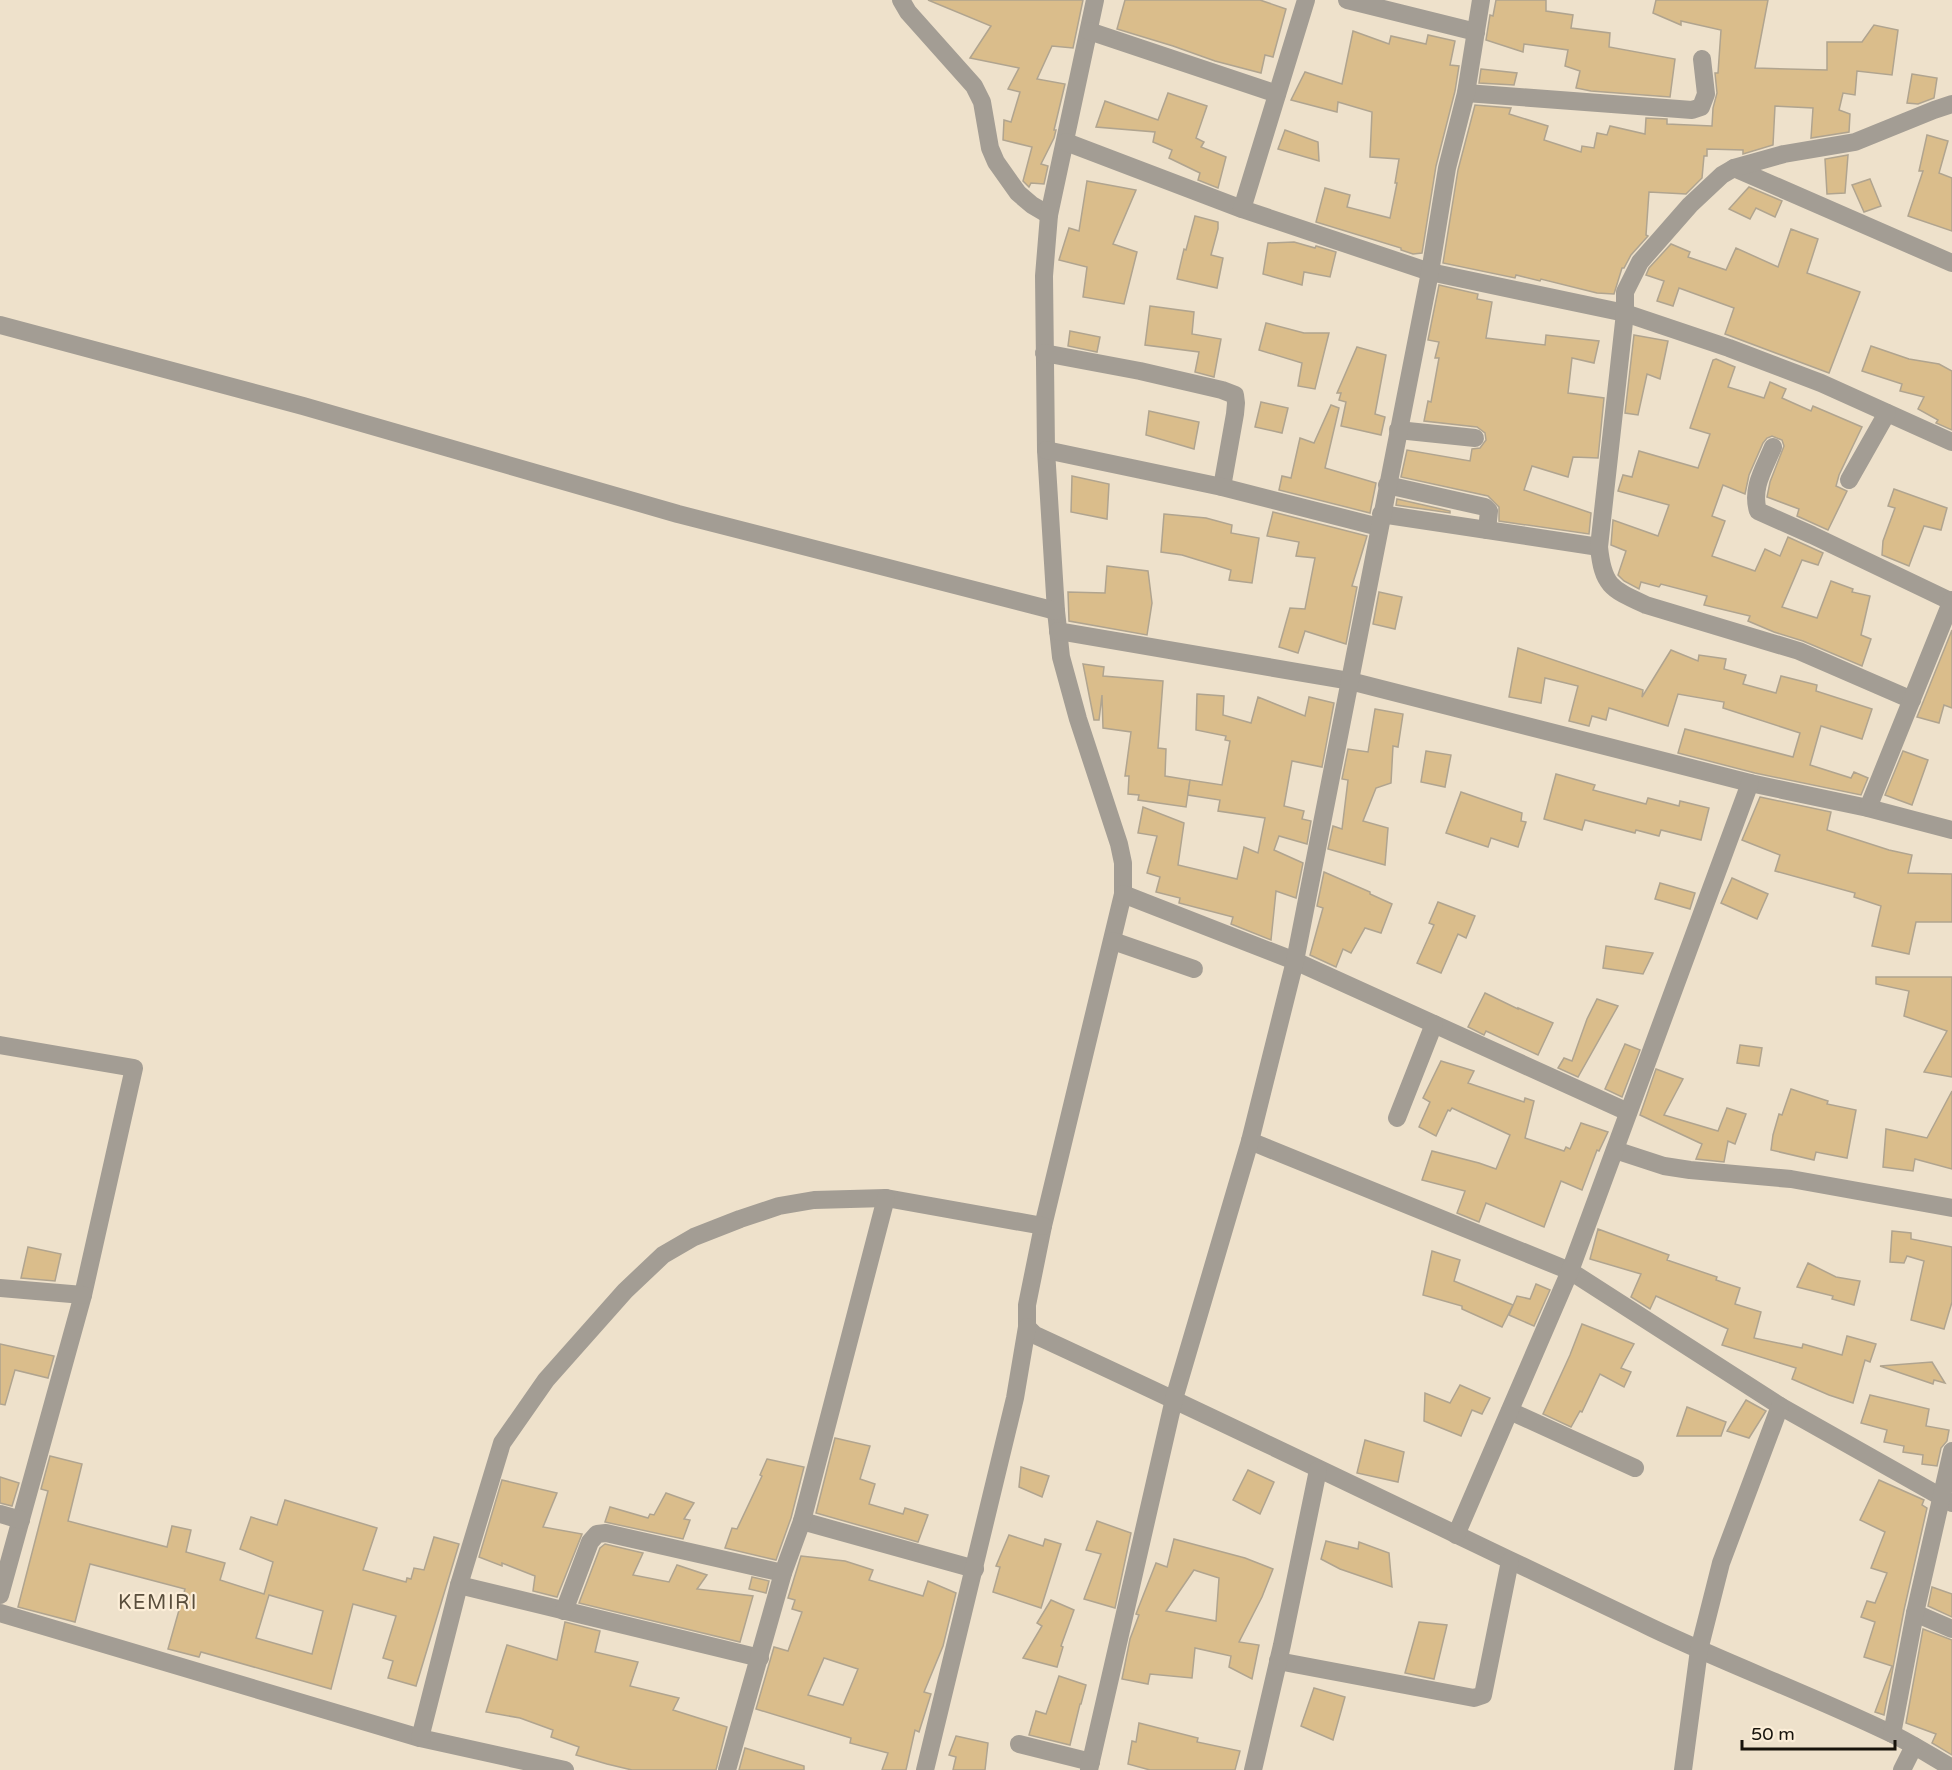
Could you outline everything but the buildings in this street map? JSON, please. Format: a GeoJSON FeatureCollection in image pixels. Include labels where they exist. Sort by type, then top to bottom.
{"type":"FeatureCollection","features":[{"type":"Feature","properties":{"kind":"street"},"geometry":{"type":"LineString","coordinates":[[901,0],[908,12],[974,86],[982,102],[990,147],[996,162],[1018,194],[1049,215]]}},
{"type":"Feature","properties":{"kind":"street"},"geometry":{"type":"LineString","coordinates":[[925,1770],[1016,1398],[1027,1327],[1027,1305],[1043,1227],[1123,894],[1123,863],[1119,844],[1061,657],[1046,450],[1045,267],[1049,215],[1095,0]]}},
{"type":"Feature","properties":{"kind":"street"},"geometry":{"type":"LineString","coordinates":[[1242,209],[1306,0]]}},
{"type":"Feature","properties":{"kind":"street"},"geometry":{"type":"LineString","coordinates":[[1347,0],[1476,32]]}},
{"type":"Feature","properties":{"kind":"street"},"geometry":{"type":"LineString","coordinates":[[1019,1744],[1090,1766],[1174,1400],[1250,1141],[1295,961],[1430,272],[1447,168],[1466,93],[1481,0]]}},
{"type":"Feature","properties":{"kind":"street"},"geometry":{"type":"LineString","coordinates":[[1089,31],[1277,94]]}},
{"type":"Feature","properties":{"kind":"street"},"geometry":{"type":"LineString","coordinates":[[1466,93],[1692,110],[1701,107],[1706,94],[1702,59]]}},
{"type":"Feature","properties":{"kind":"street"},"geometry":{"type":"LineString","coordinates":[[1912,700],[1799,651],[1646,605],[1624,595],[1610,585],[1602,570],[1599,547],[1625,313],[1625,292],[1640,262],[1690,206],[1722,175],[1734,168],[1784,154],[1855,142],[1952,104]]}},
{"type":"Feature","properties":{"kind":"street"},"geometry":{"type":"LineString","coordinates":[[1066,142],[1242,209],[1430,272],[1625,313],[1729,348],[1821,383],[1952,442]]}},
{"type":"Feature","properties":{"kind":"street"},"geometry":{"type":"LineString","coordinates":[[1734,168],[1952,263]]}},
{"type":"Feature","properties":{"kind":"street"},"geometry":{"type":"LineString","coordinates":[[0,325],[303,406],[678,514],[1056,611]]}},
{"type":"Feature","properties":{"kind":"street"},"geometry":{"type":"LineString","coordinates":[[1044,353],[1140,371],[1235,395],[1235,414],[1221,487]]}},
{"type":"Feature","properties":{"kind":"street"},"geometry":{"type":"LineString","coordinates":[[1849,480],[1887,413]]}},
{"type":"Feature","properties":{"kind":"street"},"geometry":{"type":"LineString","coordinates":[[1398,430],[1475,438]]}},
{"type":"Feature","properties":{"kind":"street"},"geometry":{"type":"LineString","coordinates":[[1773,447],[1756,488],[1754,500],[1758,512],[1952,601],[1868,808]]}},
{"type":"Feature","properties":{"kind":"street"},"geometry":{"type":"LineString","coordinates":[[1046,450],[1380,520],[1486,530],[1599,547]]}},
{"type":"Feature","properties":{"kind":"street"},"geometry":{"type":"LineString","coordinates":[[1387,485],[1485,507],[1489,511],[1486,530]]}},
{"type":"Feature","properties":{"kind":"street"},"geometry":{"type":"LineString","coordinates":[[1058,630],[1350,681],[1750,783],[1868,808],[1952,830]]}},
{"type":"Feature","properties":{"kind":"street"},"geometry":{"type":"LineString","coordinates":[[1456,1535],[1570,1271],[1750,783]]}},
{"type":"Feature","properties":{"kind":"street"},"geometry":{"type":"LineString","coordinates":[[1123,894],[1295,961],[1628,1112]]}},
{"type":"Feature","properties":{"kind":"street"},"geometry":{"type":"LineString","coordinates":[[1113,941],[1194,969]]}},
{"type":"Feature","properties":{"kind":"street"},"geometry":{"type":"LineString","coordinates":[[1397,1118],[1434,1024]]}},
{"type":"Feature","properties":{"kind":"street"},"geometry":{"type":"LineString","coordinates":[[0,1045],[134,1068],[83,1295],[0,1594]]}},
{"type":"Feature","properties":{"kind":"street"},"geometry":{"type":"LineString","coordinates":[[1250,1141],[1570,1271],[1780,1406],[1947,1500]]}},
{"type":"Feature","properties":{"kind":"street"},"geometry":{"type":"LineString","coordinates":[[1616,1150],[1664,1166],[1791,1179],[1952,1208]]}},
{"type":"Feature","properties":{"kind":"street"},"geometry":{"type":"LineString","coordinates":[[420,1738],[459,1585],[502,1443],[546,1380],[626,1291],[663,1255],[694,1237],[740,1219],[779,1206],[814,1200],[886,1198],[1043,1227]]}},
{"type":"Feature","properties":{"kind":"street"},"geometry":{"type":"LineString","coordinates":[[727,1770],[783,1574],[802,1521],[886,1198]]}},
{"type":"Feature","properties":{"kind":"street"},"geometry":{"type":"LineString","coordinates":[[0,1288],[83,1295]]}},
{"type":"Feature","properties":{"kind":"street"},"geometry":{"type":"LineString","coordinates":[[1027,1327],[1035,1335],[1510,1562],[1699,1650],[1892,1734],[1952,1768]]}},
{"type":"Feature","properties":{"kind":"street"},"geometry":{"type":"LineString","coordinates":[[1683,1770],[1699,1650],[1721,1563],[1780,1406]]}},
{"type":"Feature","properties":{"kind":"street"},"geometry":{"type":"LineString","coordinates":[[1510,1411],[1635,1468]]}},
{"type":"Feature","properties":{"kind":"street"},"geometry":{"type":"LineString","coordinates":[[1892,1734],[1915,1613],[1947,1500],[1952,1451]]}},
{"type":"Feature","properties":{"kind":"street"},"geometry":{"type":"LineString","coordinates":[[1253,1770],[1318,1470]]}},
{"type":"Feature","properties":{"kind":"street"},"geometry":{"type":"LineString","coordinates":[[0,1514],[21,1520]]}},
{"type":"Feature","properties":{"kind":"street"},"geometry":{"type":"LineString","coordinates":[[802,1521],[975,1569]]}},
{"type":"Feature","properties":{"kind":"street"},"geometry":{"type":"LineString","coordinates":[[564,1611],[590,1542],[597,1534],[606,1533],[783,1574]]}},
{"type":"Feature","properties":{"kind":"street"},"geometry":{"type":"LineString","coordinates":[[1278,1661],[1474,1698],[1483,1695],[1510,1562]]}},
{"type":"Feature","properties":{"kind":"street"},"geometry":{"type":"LineString","coordinates":[[459,1585],[760,1658]]}},
{"type":"Feature","properties":{"kind":"street"},"geometry":{"type":"LineString","coordinates":[[0,1613],[420,1738],[565,1770]]}},
{"type":"Feature","properties":{"kind":"street"},"geometry":{"type":"LineString","coordinates":[[1915,1613],[1952,1629]]}},
{"type":"Feature","properties":{"kind":"street"},"geometry":{"type":"LineString","coordinates":[[1902,1770],[1914,1746]]}},
{"type":"Feature","properties":{"kind":"district","name":"KEMIRI"},"geometry":{"type":"Point","coordinates":[158,1602]}}]}
